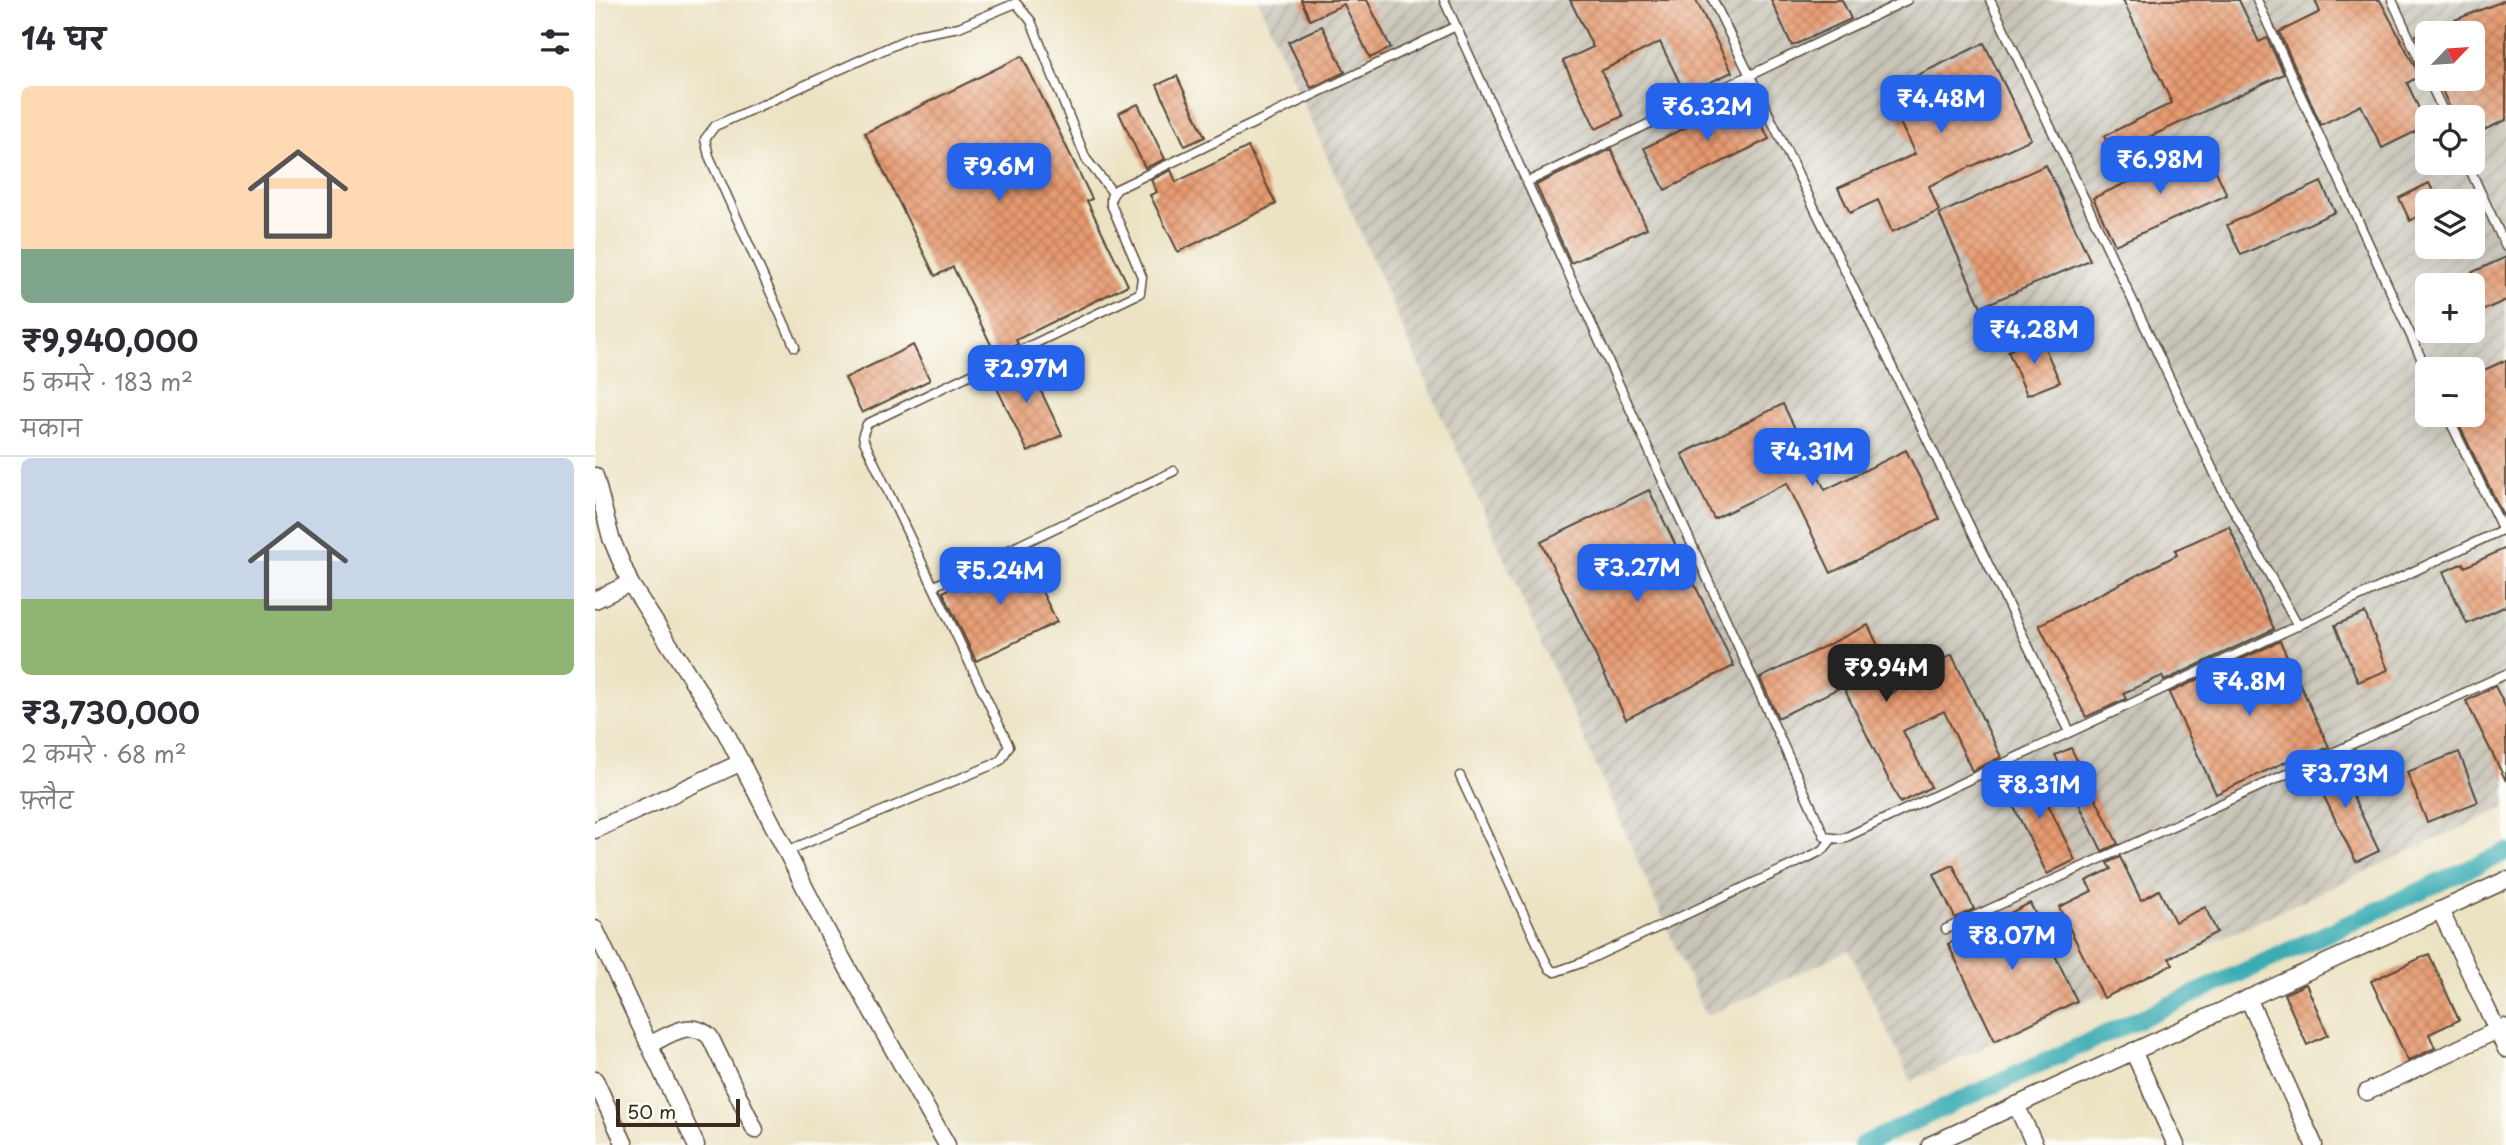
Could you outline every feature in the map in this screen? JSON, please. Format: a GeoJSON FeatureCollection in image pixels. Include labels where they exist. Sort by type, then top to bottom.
{"type":"FeatureCollection","features":[{"type":"Feature","properties":{"kind":"street"},"geometry":{"type":"LineString","coordinates":[[596,486],[611,538],[630,583],[712,708],[845,964],[947,1145]]}},
{"type":"Feature","properties":{"kind":"street"},"geometry":{"type":"LineString","coordinates":[[595,600],[630,583]]}},
{"type":"Feature","properties":{"kind":"street"},"geometry":{"type":"LineString","coordinates":[[595,830],[742,762]]}},
{"type":"Feature","properties":{"kind":"street"},"geometry":{"type":"LineString","coordinates":[[1930,1145],[2506,880]]}},
{"type":"Feature","properties":{"kind":"street"},"geometry":{"type":"LineString","coordinates":[[2439,910],[2502,1028],[2506,1049]]}},
{"type":"Feature","properties":{"kind":"street"},"geometry":{"type":"LineString","coordinates":[[595,929],[696,1145]]}},
{"type":"Feature","properties":{"kind":"street"},"geometry":{"type":"LineString","coordinates":[[2248,998],[2314,1145]]}},
{"type":"Feature","properties":{"kind":"street"},"geometry":{"type":"LineString","coordinates":[[649,1045],[687,1027],[703,1030],[710,1037],[755,1130]]}},
{"type":"Feature","properties":{"kind":"street"},"geometry":{"type":"LineString","coordinates":[[2367,1092],[2502,1028]]}},
{"type":"Feature","properties":{"kind":"street"},"geometry":{"type":"LineString","coordinates":[[2133,1051],[2176,1145]]}},
{"type":"Feature","properties":{"kind":"street"},"geometry":{"type":"LineString","coordinates":[[595,1080],[625,1145]]}},
{"type":"Feature","properties":{"kind":"street"},"geometry":{"type":"LineString","coordinates":[[2016,1105],[2035,1145]]}},
{"type":"Feature","properties":{"kind":"lane"},"geometry":{"type":"LineString","coordinates":[[1444,0],[1820,831],[1831,840],[1842,839],[2504,529],[2453,427]]}},
{"type":"Feature","properties":{"kind":"lane"},"geometry":{"type":"LineString","coordinates":[[1713,0],[2070,732]]}},
{"type":"Feature","properties":{"kind":"lane"},"geometry":{"type":"LineString","coordinates":[[1527,182],[1907,0]]}},
{"type":"Feature","properties":{"kind":"lane"},"geometry":{"type":"LineString","coordinates":[[1990,0],[2223,491],[2298,626]]}},
{"type":"Feature","properties":{"kind":"lane"},"geometry":{"type":"LineString","coordinates":[[2257,0],[2421,357]]}},
{"type":"Feature","properties":{"kind":"lane"},"geometry":{"type":"LineString","coordinates":[[2392,0],[2415,50]]}},
{"type":"Feature","properties":{"kind":"lane"},"geometry":{"type":"LineString","coordinates":[[787,851],[992,765],[1007,753],[1007,737],[865,441],[864,429],[873,420],[1140,293],[1143,283],[1111,204],[1113,193],[1086,159],[1031,21],[1016,3],[959,27],[916,35],[715,126],[705,139],[709,156],[796,347]]}},
{"type":"Feature","properties":{"kind":"lane"},"geometry":{"type":"LineString","coordinates":[[1113,193],[1456,26]]}},
{"type":"Feature","properties":{"kind":"lane"},"geometry":{"type":"LineString","coordinates":[[2473,175],[2506,247]]}},
{"type":"Feature","properties":{"kind":"lane"},"geometry":{"type":"LineString","coordinates":[[934,586],[1174,471]]}},
{"type":"Feature","properties":{"kind":"lane"},"geometry":{"type":"LineString","coordinates":[[1945,929],[2506,674]]}},
{"type":"Feature","properties":{"kind":"lane"},"geometry":{"type":"LineString","coordinates":[[1460,776],[1543,958],[1555,972],[1581,963],[1803,860],[1823,850],[1831,840]]}},
{"type":"Feature","properties":{"kind":"shaded area"},"geometry":{"type":"Polygon","coordinates":[[[1258,0],[2506,0],[2506,807],[1911,1081],[1849,950],[1706,1016],[1258,0]]]}},
{"type":"Feature","properties":{"kind":"building"},"geometry":{"type":"Polygon","coordinates":[[[1301,0],[1367,0],[1391,48],[1370,58],[1344,4],[1310,20],[1301,0]]]}},
{"type":"Feature","properties":{"kind":"building"},"geometry":{"type":"Polygon","coordinates":[[[1570,0],[1696,0],[1732,72],[1685,94],[1660,42],[1601,71],[1623,116],[1596,129],[1563,61],[1593,47],[1570,0]]]}},
{"type":"Feature","properties":{"kind":"building"},"geometry":{"type":"Polygon","coordinates":[[[1771,0],[1842,0],[1851,19],[1792,46],[1771,0]]]}},
{"type":"Feature","properties":{"kind":"building"},"geometry":{"type":"Polygon","coordinates":[[[2123,0],[2239,0],[2259,42],[2267,38],[2284,74],[2113,154],[2104,136],[2172,103],[2123,0]]]}},
{"type":"Feature","properties":{"kind":"building"},"geometry":{"type":"Polygon","coordinates":[[[2315,0],[2380,0],[2415,66],[2415,79],[2407,83],[2417,105],[2415,105],[2415,132],[2382,148],[2361,105],[2321,125],[2279,32],[2320,12],[2315,0]]]}},
{"type":"Feature","properties":{"kind":"building"},"geometry":{"type":"Polygon","coordinates":[[[2506,0],[2506,120],[2485,130],[2485,105],[2449,105],[2442,91],[2485,91],[2485,21],[2452,21],[2506,0]]]}},
{"type":"Feature","properties":{"kind":"building"},"geometry":{"type":"Polygon","coordinates":[[[1322,26],[1345,72],[1311,88],[1288,42],[1322,26]]]}},
{"type":"Feature","properties":{"kind":"building"},"geometry":{"type":"Polygon","coordinates":[[[1984,43],[2031,139],[1929,186],[1939,211],[1892,232],[1878,200],[1850,213],[1838,188],[1915,154],[1885,91],[1984,43]]]}},
{"type":"Feature","properties":{"kind":"building"},"geometry":{"type":"Polygon","coordinates":[[[1022,56],[1092,199],[1087,201],[1128,285],[1016,340],[1018,344],[996,355],[953,267],[935,276],[865,133],[1022,56]]]}},
{"type":"Feature","properties":{"kind":"building"},"geometry":{"type":"Polygon","coordinates":[[[1177,76],[1205,137],[1185,146],[1157,85],[1177,76]]]}},
{"type":"Feature","properties":{"kind":"building"},"geometry":{"type":"Polygon","coordinates":[[[1748,96],[1769,139],[1665,190],[1644,148],[1748,96]]]}},
{"type":"Feature","properties":{"kind":"building"},"geometry":{"type":"Polygon","coordinates":[[[1138,104],[1165,159],[1145,168],[1119,113],[1138,104]]]}},
{"type":"Feature","properties":{"kind":"building"},"geometry":{"type":"Polygon","coordinates":[[[1248,147],[1276,204],[1178,252],[1150,195],[1157,192],[1151,180],[1171,170],[1176,182],[1248,147]]]}},
{"type":"Feature","properties":{"kind":"building"},"geometry":{"type":"Polygon","coordinates":[[[2205,147],[2227,195],[2115,245],[2093,198],[2205,147]]]}},
{"type":"Feature","properties":{"kind":"building"},"geometry":{"type":"Polygon","coordinates":[[[1611,149],[1647,228],[1571,263],[1536,185],[1611,149]]]}},
{"type":"Feature","properties":{"kind":"building"},"geometry":{"type":"Polygon","coordinates":[[[2046,165],[2090,260],[1981,307],[1939,214],[2046,165]]]}},
{"type":"Feature","properties":{"kind":"building"},"geometry":{"type":"Polygon","coordinates":[[[2321,182],[2335,212],[2241,255],[2227,225],[2321,182]]]}},
{"type":"Feature","properties":{"kind":"building"},"geometry":{"type":"Polygon","coordinates":[[[2429,183],[2432,189],[2417,189],[2429,183]]]}},
{"type":"Feature","properties":{"kind":"building"},"geometry":{"type":"Polygon","coordinates":[[[2415,190],[2415,218],[2410,221],[2399,198],[2415,190]]]}},
{"type":"Feature","properties":{"kind":"building"},"geometry":{"type":"Polygon","coordinates":[[[2506,257],[2506,300],[2485,310],[2485,273],[2471,273],[2506,257]]]}},
{"type":"Feature","properties":{"kind":"building"},"geometry":{"type":"Polygon","coordinates":[[[2040,337],[2060,382],[2027,395],[2008,351],[2040,337]]]}},
{"type":"Feature","properties":{"kind":"building"},"geometry":{"type":"Polygon","coordinates":[[[913,345],[930,380],[862,413],[845,378],[913,345]]]}},
{"type":"Feature","properties":{"kind":"building"},"geometry":{"type":"Polygon","coordinates":[[[1024,356],[1062,435],[1028,452],[991,376],[1024,356]]]}},
{"type":"Feature","properties":{"kind":"building"},"geometry":{"type":"Polygon","coordinates":[[[2506,360],[2506,513],[2503,515],[2460,427],[2485,427],[2485,370],[2506,360]]]}},
{"type":"Feature","properties":{"kind":"building"},"geometry":{"type":"Polygon","coordinates":[[[1783,404],[1825,490],[1906,450],[1940,519],[1831,573],[1787,483],[1714,519],[1682,454],[1783,404]]]}},
{"type":"Feature","properties":{"kind":"building"},"geometry":{"type":"Polygon","coordinates":[[[1649,490],[1734,666],[1626,719],[1541,542],[1649,490]]]}},
{"type":"Feature","properties":{"kind":"building"},"geometry":{"type":"Polygon","coordinates":[[[2229,526],[2274,629],[2164,681],[2162,676],[2123,693],[2126,699],[2086,717],[2039,625],[2177,555],[2175,550],[2229,526]]]}},
{"type":"Feature","properties":{"kind":"building"},"geometry":{"type":"Polygon","coordinates":[[[2506,548],[2506,606],[2467,624],[2443,572],[2463,563],[2465,567],[2506,548]]]}},
{"type":"Feature","properties":{"kind":"building"},"geometry":{"type":"Polygon","coordinates":[[[1023,553],[1057,622],[976,661],[943,592],[1023,553]]]}},
{"type":"Feature","properties":{"kind":"building"},"geometry":{"type":"Polygon","coordinates":[[[2365,613],[2388,670],[2358,682],[2335,625],[2365,613]]]}},
{"type":"Feature","properties":{"kind":"building"},"geometry":{"type":"Polygon","coordinates":[[[1868,625],[1887,664],[1874,671],[1886,696],[1927,676],[1924,668],[1952,655],[2001,757],[1972,771],[1944,711],[1903,731],[1931,787],[1900,803],[1843,686],[1778,718],[1760,678],[1868,625]]]}},
{"type":"Feature","properties":{"kind":"building"},"geometry":{"type":"Polygon","coordinates":[[[2280,641],[2329,747],[2305,758],[2303,754],[2216,794],[2169,693],[2280,641]]]}},
{"type":"Feature","properties":{"kind":"building"},"geometry":{"type":"Polygon","coordinates":[[[2495,686],[2506,708],[2506,781],[2466,701],[2495,686]]]}},
{"type":"Feature","properties":{"kind":"building"},"geometry":{"type":"Polygon","coordinates":[[[2071,748],[2118,844],[2102,851],[2055,755],[2071,748]]]}},
{"type":"Feature","properties":{"kind":"building"},"geometry":{"type":"Polygon","coordinates":[[[2459,752],[2478,802],[2427,822],[2407,772],[2459,752]]]}},
{"type":"Feature","properties":{"kind":"building"},"geometry":{"type":"Polygon","coordinates":[[[2335,759],[2379,851],[2356,862],[2311,770],[2335,759]]]}},
{"type":"Feature","properties":{"kind":"building"},"geometry":{"type":"Polygon","coordinates":[[[2031,769],[2075,860],[2047,874],[2002,783],[2031,769]]]}},
{"type":"Feature","properties":{"kind":"building"},"geometry":{"type":"Polygon","coordinates":[[[2120,857],[2141,900],[2159,890],[2175,922],[2205,907],[2217,932],[2169,958],[2173,964],[2104,998],[2059,907],[2092,891],[2086,881],[2111,869],[2107,863],[2120,857]]]}},
{"type":"Feature","properties":{"kind":"building"},"geometry":{"type":"Polygon","coordinates":[[[1953,865],[1974,909],[1955,918],[1934,874],[1953,865]]]}},
{"type":"Feature","properties":{"kind":"building"},"geometry":{"type":"Polygon","coordinates":[[[2030,903],[2077,1001],[1995,1041],[1948,944],[1964,936],[1961,930],[1980,921],[1982,927],[2030,903]]]}},
{"type":"Feature","properties":{"kind":"building"},"geometry":{"type":"Polygon","coordinates":[[[2429,954],[2459,1020],[2429,1034],[2435,1048],[2408,1061],[2371,981],[2429,954]]]}},
{"type":"Feature","properties":{"kind":"building"},"geometry":{"type":"Polygon","coordinates":[[[2306,984],[2328,1035],[2307,1045],[2284,994],[2306,984]]]}},
{"type":"Feature","properties":{"kind":"waterway"},"geometry":{"type":"LineString","coordinates":[[1862,1145],[2506,852]]}}]}
